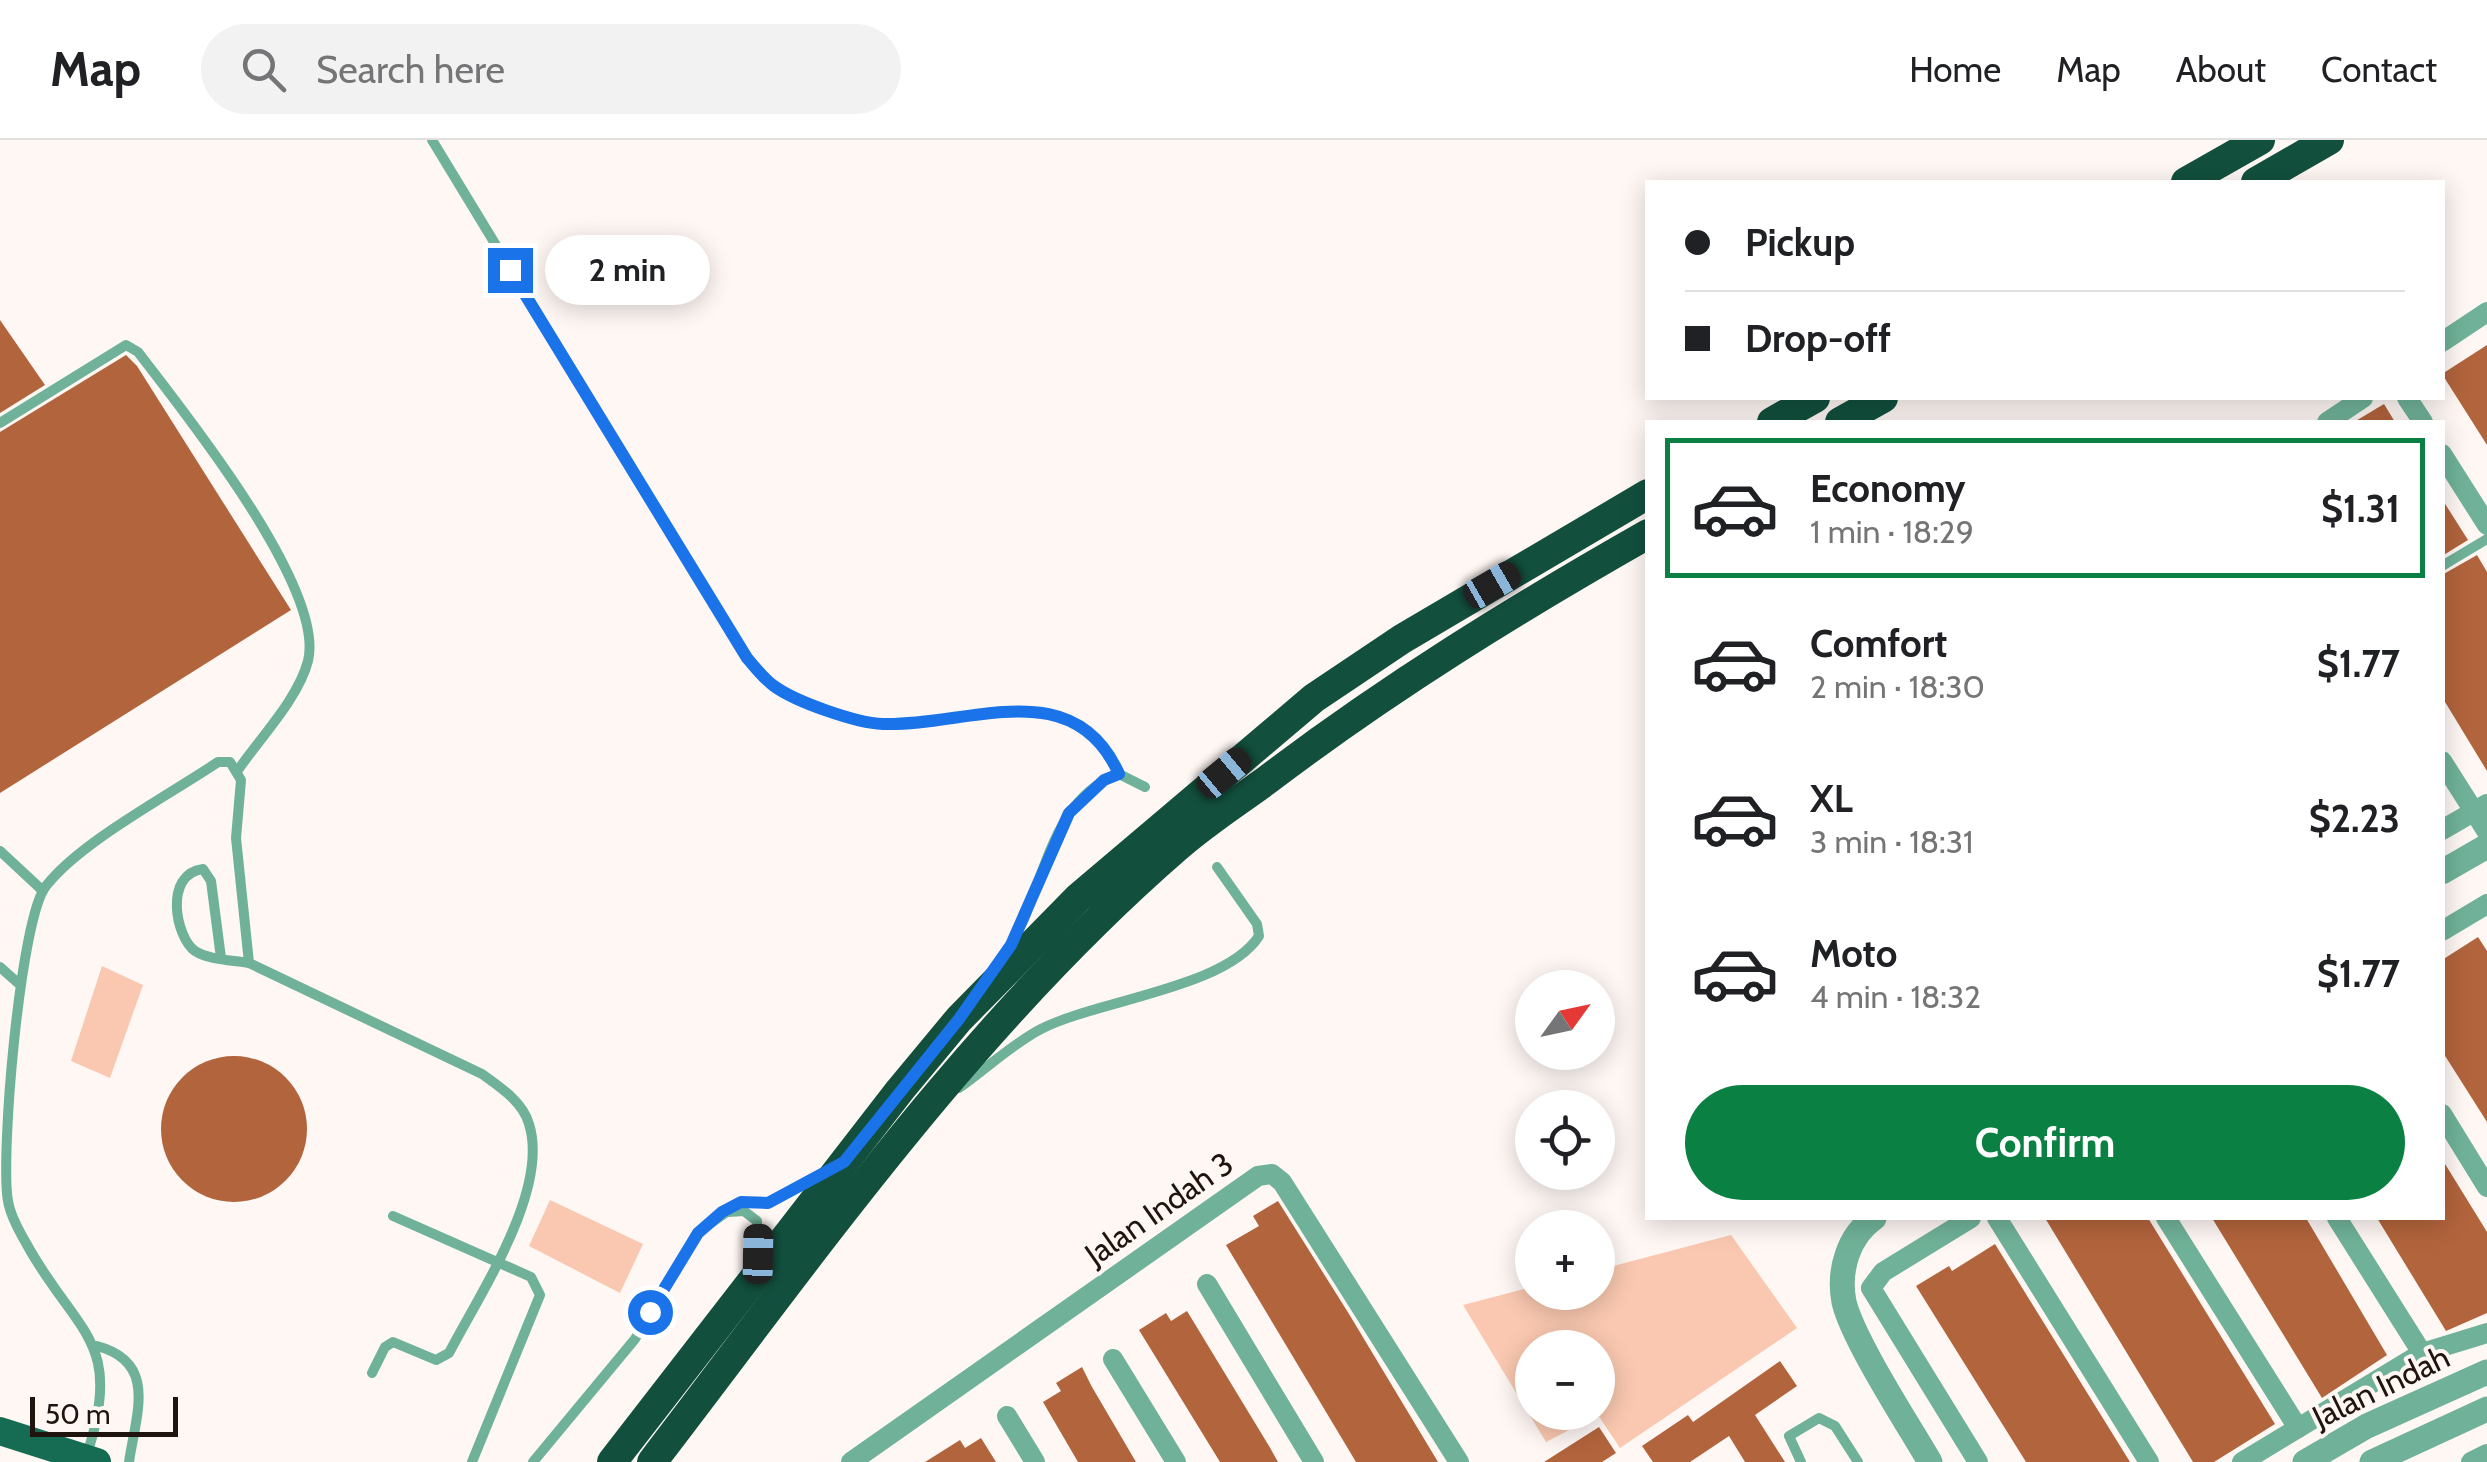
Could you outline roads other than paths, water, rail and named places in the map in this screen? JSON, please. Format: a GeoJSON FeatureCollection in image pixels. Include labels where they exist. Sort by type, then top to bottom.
{"type":"FeatureCollection","features":[{"type":"Feature","properties":{"kind":"highway"},"geometry":{"type":"LineString","coordinates":[[2190,180],[2260,140]]}},
{"type":"Feature","properties":{"kind":"highway"},"geometry":{"type":"LineString","coordinates":[[2259,180],[2329,140]]}},
{"type":"Feature","properties":{"kind":"highway"},"geometry":{"type":"LineString","coordinates":[[1776,420],[1811,400]]}},
{"type":"Feature","properties":{"kind":"highway"},"geometry":{"type":"LineString","coordinates":[[1844,420],[1879,400]]}},
{"type":"Feature","properties":{"kind":"highway"},"geometry":{"type":"LineString","coordinates":[[612,1462],[959,1019],[1078,898],[1314,698],[1402,639],[1645,496]]}},
{"type":"Feature","properties":{"kind":"highway"},"geometry":{"type":"LineString","coordinates":[[652,1462],[914,1122],[1019,1000],[1177,847],[1332,730],[1414,675],[1504,617],[1645,536]]}},
{"type":"Feature","properties":{"kind":"main road"},"geometry":{"type":"LineString","coordinates":[[0,1430],[91,1460]]}},
{"type":"Feature","properties":{"kind":"street"},"geometry":{"type":"LineString","coordinates":[[2445,340],[2487,312]]}},
{"type":"Feature","properties":{"kind":"street"},"geometry":{"type":"LineString","coordinates":[[2329,420],[2359,400]]}},
{"type":"Feature","properties":{"kind":"street"},"geometry":{"type":"LineString","coordinates":[[2445,459],[2487,526]]}},
{"type":"Feature","properties":{"kind":"street"},"geometry":{"type":"LineString","coordinates":[[2445,765],[2481,808],[2487,832]]}},
{"type":"Feature","properties":{"kind":"street"},"geometry":{"type":"LineString","coordinates":[[2445,828],[2481,808]]}},
{"type":"Feature","properties":{"kind":"street"},"geometry":{"type":"LineString","coordinates":[[2445,870],[2487,846]]}},
{"type":"Feature","properties":{"kind":"street"},"geometry":{"type":"LineString","coordinates":[[2445,930],[2485,911]]}},
{"type":"Feature","properties":{"kind":"street"},"geometry":{"type":"LineString","coordinates":[[2445,1118],[2484,1174]]}},
{"type":"Feature","properties":{"kind":"street","name":"Jalan Indah 3"},"geometry":{"type":"LineString","coordinates":[[851,1462],[1258,1176],[1272,1174],[1282,1182],[1459,1462]]}},
{"type":"Feature","properties":{"kind":"street"},"geometry":{"type":"LineString","coordinates":[[1871,1220],[1861,1227],[1848,1248],[1844,1303],[1930,1462]]}},
{"type":"Feature","properties":{"kind":"street"},"geometry":{"type":"LineString","coordinates":[[1968,1220],[1876,1277],[1873,1293],[1978,1462]]}},
{"type":"Feature","properties":{"kind":"street"},"geometry":{"type":"LineString","coordinates":[[1997,1220],[2149,1462]]}},
{"type":"Feature","properties":{"kind":"street"},"geometry":{"type":"LineString","coordinates":[[2167,1220],[2298,1428]]}},
{"type":"Feature","properties":{"kind":"street"},"geometry":{"type":"LineString","coordinates":[[2338,1220],[2422,1353]]}},
{"type":"Feature","properties":{"kind":"street"},"geometry":{"type":"LineString","coordinates":[[1207,1284],[1314,1462]]}},
{"type":"Feature","properties":{"kind":"street"},"geometry":{"type":"LineString","coordinates":[[2242,1462],[2422,1353],[2487,1333]]}},
{"type":"Feature","properties":{"kind":"street"},"geometry":{"type":"LineString","coordinates":[[1113,1359],[1176,1462]]}},
{"type":"Feature","properties":{"kind":"street","name":"Jalan Indah"},"geometry":{"type":"LineString","coordinates":[[2304,1462],[2367,1426],[2487,1372]]}},
{"type":"Feature","properties":{"kind":"street","name":"Jalan Indah"},"geometry":{"type":"LineString","coordinates":[[2372,1462],[2487,1409]]}},
{"type":"Feature","properties":{"kind":"street"},"geometry":{"type":"LineString","coordinates":[[1008,1416],[1035,1462]]}},
{"type":"Feature","properties":{"kind":"street"},"geometry":{"type":"LineString","coordinates":[[2471,1462],[2487,1454]]}},
{"type":"Feature","properties":{"kind":"lane"},"geometry":{"type":"LineString","coordinates":[[432,140],[747,658],[773,686],[803,701],[884,724],[982,712],[1055,715],[1076,722],[1100,742],[1119,774],[1146,786]]}},
{"type":"Feature","properties":{"kind":"lane"},"geometry":{"type":"LineString","coordinates":[[0,423],[126,345],[138,352],[238,484],[312,639],[307,665],[297,684],[238,770],[236,838],[249,963]]}},
{"type":"Feature","properties":{"kind":"lane"},"geometry":{"type":"LineString","coordinates":[[2445,564],[2487,539]]}},
{"type":"Feature","properties":{"kind":"lane"},"geometry":{"type":"LineString","coordinates":[[91,1460],[102,1411],[97,1346],[25,1242],[7,1200],[18,983],[42,890],[64,866],[218,762],[230,762],[238,770]]}},
{"type":"Feature","properties":{"kind":"lane"},"geometry":{"type":"LineString","coordinates":[[959,1019],[1011,945],[1069,813],[1104,780],[1119,774]]}},
{"type":"Feature","properties":{"kind":"lane"},"geometry":{"type":"LineString","coordinates":[[0,850],[42,890]]}},
{"type":"Feature","properties":{"kind":"lane"},"geometry":{"type":"LineString","coordinates":[[914,1122],[1038,1031],[1081,1012],[1219,969],[1241,957],[1259,936],[1257,924],[1217,868]]}},
{"type":"Feature","properties":{"kind":"lane"},"geometry":{"type":"LineString","coordinates":[[221,958],[212,881],[203,869],[193,870],[184,875],[176,893],[188,944],[201,954],[221,958],[249,963],[482,1074],[510,1094],[529,1121],[533,1170],[496,1262],[444,1358],[436,1360],[393,1342],[385,1347],[372,1373]]}},
{"type":"Feature","properties":{"kind":"lane"},"geometry":{"type":"LineString","coordinates":[[0,967],[18,983]]}},
{"type":"Feature","properties":{"kind":"lane"},"geometry":{"type":"LineString","coordinates":[[532,1462],[635,1339],[698,1233],[741,1202],[768,1203],[844,1162]]}},
{"type":"Feature","properties":{"kind":"lane"},"geometry":{"type":"LineString","coordinates":[[722,1212],[744,1211],[756,1221],[758,1276]]}},
{"type":"Feature","properties":{"kind":"lane"},"geometry":{"type":"LineString","coordinates":[[392,1216],[531,1277],[540,1295],[472,1462]]}},
{"type":"Feature","properties":{"kind":"lane"},"geometry":{"type":"LineString","coordinates":[[97,1346],[117,1352],[130,1362],[139,1381],[129,1462]]}},
{"type":"Feature","properties":{"kind":"lane"},"geometry":{"type":"LineString","coordinates":[[1801,1462],[1789,1436],[1819,1418],[1835,1426],[1858,1462]]}}]}
